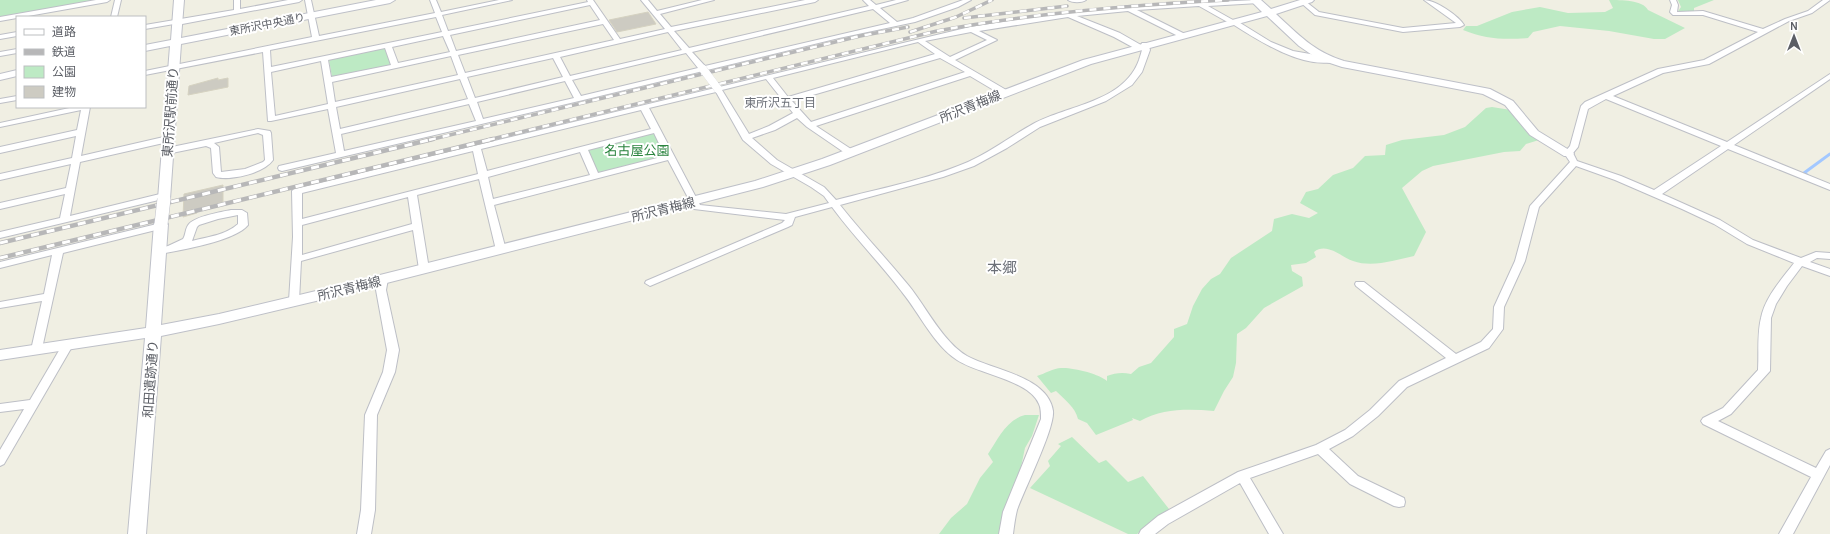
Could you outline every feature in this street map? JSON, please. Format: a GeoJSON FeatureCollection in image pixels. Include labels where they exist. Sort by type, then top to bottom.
{"type":"FeatureCollection","features":[{"type":"Feature","properties":{"kind":"street"},"geometry":{"type":"LineString","coordinates":[[17,16],[106,0]]}},
{"type":"Feature","properties":{"kind":"street"},"geometry":{"type":"LineString","coordinates":[[113,16],[118,0]]}},
{"type":"Feature","properties":{"kind":"street","name":"東所沢駅前通り"},"geometry":{"type":"LineString","coordinates":[[161,225],[179,0]]}},
{"type":"Feature","properties":{"kind":"street"},"geometry":{"type":"LineString","coordinates":[[237,0],[237,12]]}},
{"type":"Feature","properties":{"kind":"street"},"geometry":{"type":"LineString","coordinates":[[146,27],[299,0]]}},
{"type":"Feature","properties":{"kind":"street"},"geometry":{"type":"LineString","coordinates":[[308,0],[316,39]]}},
{"type":"Feature","properties":{"kind":"street","name":"東所沢中央通り"},"geometry":{"type":"LineString","coordinates":[[146,48],[390,0]]}},
{"type":"Feature","properties":{"kind":"street"},"geometry":{"type":"LineString","coordinates":[[433,0],[480,121]]}},
{"type":"Feature","properties":{"kind":"street"},"geometry":{"type":"LineString","coordinates":[[146,72],[509,0]]}},
{"type":"Feature","properties":{"kind":"street"},"geometry":{"type":"LineString","coordinates":[[644,0],[703,69],[718,89],[746,138],[774,162],[821,189],[915,301],[952,348],[962,357],[1035,391],[1045,402],[1047,419],[1010,512],[1006,534]]}},
{"type":"Feature","properties":{"kind":"street"},"geometry":{"type":"LineString","coordinates":[[655,13],[711,0]]}},
{"type":"Feature","properties":{"kind":"street"},"geometry":{"type":"LineString","coordinates":[[266,49],[271,119],[618,41],[815,0]]}},
{"type":"Feature","properties":{"kind":"street"},"geometry":{"type":"LineString","coordinates":[[866,0],[895,24]]}},
{"type":"Feature","properties":{"kind":"street"},"geometry":{"type":"LineString","coordinates":[[337,132],[905,0]]}},
{"type":"Feature","properties":{"kind":"street"},"geometry":{"type":"LineString","coordinates":[[282,168],[895,24],[937,13],[968,0]]}},
{"type":"Feature","properties":{"kind":"street"},"geometry":{"type":"LineString","coordinates":[[1071,0],[1083,0]]}},
{"type":"Feature","properties":{"kind":"street"},"geometry":{"type":"LineString","coordinates":[[1306,1],[1317,14],[1372,23],[1403,30],[1460,24],[1427,0]]}},
{"type":"Feature","properties":{"kind":"street"},"geometry":{"type":"LineString","coordinates":[[1673,0],[1676,5],[1673,12],[1675,14],[1703,13],[1764,32]]}},
{"type":"Feature","properties":{"kind":"street"},"geometry":{"type":"LineString","coordinates":[[1568,153],[1574,147],[1584,108],[1593,101],[1661,71],[1706,62],[1787,20],[1810,12],[1826,0]]}},
{"type":"Feature","properties":{"kind":"street"},"geometry":{"type":"LineString","coordinates":[[294,301],[298,223],[297,191],[919,40],[970,29],[1067,14],[1128,8],[1256,1],[1307,47],[1330,60]]}},
{"type":"Feature","properties":{"kind":"street","name":"所沢青梅線"},"geometry":{"type":"LineString","coordinates":[[0,356],[153,332],[294,301],[693,201],[795,173],[851,153],[1087,62],[1142,46],[1234,23],[1306,1]]}},
{"type":"Feature","properties":{"kind":"street"},"geometry":{"type":"LineString","coordinates":[[268,70],[447,34],[591,2],[618,41]]}},
{"type":"Feature","properties":{"kind":"street"},"geometry":{"type":"LineString","coordinates":[[1200,4],[1279,49],[1310,59],[1330,60],[1370,70],[1486,91],[1514,108],[1534,133],[1568,153],[1574,163],[1618,178],[1717,222],[1750,242],[1830,273]]}},
{"type":"Feature","properties":{"kind":"street"},"geometry":{"type":"LineString","coordinates":[[1128,8],[1182,36]]}},
{"type":"Feature","properties":{"kind":"street"},"geometry":{"type":"LineString","coordinates":[[644,107],[697,207],[775,216],[791,216],[940,175],[971,164],[1004,146],[1037,125],[1103,99],[1129,83],[1139,70],[1146,50],[1142,46],[1067,14]]}},
{"type":"Feature","properties":{"kind":"street"},"geometry":{"type":"LineString","coordinates":[[0,19],[16,16]]}},
{"type":"Feature","properties":{"kind":"street"},"geometry":{"type":"LineString","coordinates":[[329,80],[605,21]]}},
{"type":"Feature","properties":{"kind":"street"},"geometry":{"type":"LineString","coordinates":[[949,60],[993,40],[970,29]]}},
{"type":"Feature","properties":{"kind":"street"},"geometry":{"type":"LineString","coordinates":[[0,37],[16,34]]}},
{"type":"Feature","properties":{"kind":"street"},"geometry":{"type":"LineString","coordinates":[[919,40],[949,60],[1005,93]]}},
{"type":"Feature","properties":{"kind":"street"},"geometry":{"type":"LineString","coordinates":[[388,45],[395,66]]}},
{"type":"Feature","properties":{"kind":"street"},"geometry":{"type":"LineString","coordinates":[[0,54],[16,51]]}},
{"type":"Feature","properties":{"kind":"street"},"geometry":{"type":"LineString","coordinates":[[786,100],[941,55]]}},
{"type":"Feature","properties":{"kind":"street"},"geometry":{"type":"LineString","coordinates":[[555,56],[580,99]]}},
{"type":"Feature","properties":{"kind":"street"},"geometry":{"type":"LineString","coordinates":[[324,59],[329,80],[340,154]]}},
{"type":"Feature","properties":{"kind":"street"},"geometry":{"type":"LineString","coordinates":[[0,77],[16,73]]}},
{"type":"Feature","properties":{"kind":"street"},"geometry":{"type":"LineString","coordinates":[[810,125],[971,73]]}},
{"type":"Feature","properties":{"kind":"street"},"geometry":{"type":"LineString","coordinates":[[1655,194],[1830,76]]}},
{"type":"Feature","properties":{"kind":"street"},"geometry":{"type":"LineString","coordinates":[[768,77],[798,114],[810,125],[851,153]]}},
{"type":"Feature","properties":{"kind":"street"},"geometry":{"type":"LineString","coordinates":[[1606,96],[1830,187]]}},
{"type":"Feature","properties":{"kind":"street"},"geometry":{"type":"LineString","coordinates":[[0,101],[16,98]]}},
{"type":"Feature","properties":{"kind":"street"},"geometry":{"type":"LineString","coordinates":[[0,125],[81,108]]}},
{"type":"Feature","properties":{"kind":"street"},"geometry":{"type":"LineString","coordinates":[[64,220],[86,108]]}},
{"type":"Feature","properties":{"kind":"street"},"geometry":{"type":"LineString","coordinates":[[746,138],[772,128],[798,114]]}},
{"type":"Feature","properties":{"kind":"street"},"geometry":{"type":"LineString","coordinates":[[298,223],[657,130]]}},
{"type":"Feature","properties":{"kind":"street"},"geometry":{"type":"LineString","coordinates":[[0,176],[76,160],[168,145],[208,143],[215,147],[217,174],[219,175],[230,175],[257,168],[266,164],[269,160],[265,131],[258,131],[202,143]]}},
{"type":"Feature","properties":{"kind":"street"},"geometry":{"type":"LineString","coordinates":[[0,150],[81,132]]}},
{"type":"Feature","properties":{"kind":"street"},"geometry":{"type":"LineString","coordinates":[[477,148],[501,250]]}},
{"type":"Feature","properties":{"kind":"street"},"geometry":{"type":"LineString","coordinates":[[584,149],[595,176]]}},
{"type":"Feature","properties":{"kind":"street"},"geometry":{"type":"LineString","coordinates":[[489,203],[670,157]]}},
{"type":"Feature","properties":{"kind":"street"},"geometry":{"type":"LineString","coordinates":[[1146,534],[1163,520],[1242,476],[1320,448],[1349,433],[1374,413],[1403,384],[1417,376],[1485,345],[1498,329],[1499,307],[1520,261],[1535,206],[1574,163]]}},
{"type":"Feature","properties":{"kind":"street"},"geometry":{"type":"LineString","coordinates":[[0,206],[70,190]]}},
{"type":"Feature","properties":{"kind":"street"},"geometry":{"type":"LineString","coordinates":[[412,194],[424,269]]}},
{"type":"Feature","properties":{"kind":"street"},"geometry":{"type":"LineString","coordinates":[[0,235],[164,198]]}},
{"type":"Feature","properties":{"kind":"street"},"geometry":{"type":"LineString","coordinates":[[235,212],[242,213],[243,225],[239,230],[166,250],[188,242],[191,237],[192,226],[197,222],[235,212]]}},
{"type":"Feature","properties":{"kind":"street"},"geometry":{"type":"LineString","coordinates":[[650,283],[719,252],[785,225],[789,222],[791,216]]}},
{"type":"Feature","properties":{"kind":"street"},"geometry":{"type":"LineString","coordinates":[[0,265],[161,225]]}},
{"type":"Feature","properties":{"kind":"street","name":"和田遺跡通り"},"geometry":{"type":"LineString","coordinates":[[137,534],[153,332],[166,250],[161,225]]}},
{"type":"Feature","properties":{"kind":"street"},"geometry":{"type":"LineString","coordinates":[[297,259],[417,226]]}},
{"type":"Feature","properties":{"kind":"street"},"geometry":{"type":"LineString","coordinates":[[37,350],[58,251]]}},
{"type":"Feature","properties":{"kind":"street"},"geometry":{"type":"LineString","coordinates":[[1818,475],[1707,421],[1727,411],[1764,371],[1766,318],[1771,304],[1783,284],[1801,261],[1816,255],[1830,256]]}},
{"type":"Feature","properties":{"kind":"street"},"geometry":{"type":"LineString","coordinates":[[364,534],[368,510],[371,415],[382,394],[389,372],[393,350],[381,290],[383,279]]}},
{"type":"Feature","properties":{"kind":"street"},"geometry":{"type":"LineString","coordinates":[[1360,284],[1455,359]]}},
{"type":"Feature","properties":{"kind":"street"},"geometry":{"type":"LineString","coordinates":[[0,305],[49,296]]}},
{"type":"Feature","properties":{"kind":"street"},"geometry":{"type":"LineString","coordinates":[[0,461],[32,404],[68,345]]}},
{"type":"Feature","properties":{"kind":"street"},"geometry":{"type":"LineString","coordinates":[[0,408],[32,404]]}},
{"type":"Feature","properties":{"kind":"street"},"geometry":{"type":"LineString","coordinates":[[1320,448],[1354,480],[1399,502]]}},
{"type":"Feature","properties":{"kind":"street"},"geometry":{"type":"LineString","coordinates":[[1786,534],[1830,454]]}},
{"type":"Feature","properties":{"kind":"street"},"geometry":{"type":"LineString","coordinates":[[1242,476],[1276,534]]}},
{"type":"Feature","properties":{"kind":"green space"},"geometry":{"type":"Polygon","coordinates":[[[0,0],[101,0],[0,18],[0,0]]]}},
{"type":"Feature","properties":{"kind":"green space"},"geometry":{"type":"Polygon","coordinates":[[[1609,0],[1637,2],[1648,10],[1685,28],[1665,39],[1654,39],[1609,31],[1560,26],[1533,32],[1528,38],[1519,39],[1487,37],[1463,30],[1466,26],[1477,26],[1512,12],[1540,7],[1568,13],[1605,12],[1613,8],[1609,0]]]}},
{"type":"Feature","properties":{"kind":"green space"},"geometry":{"type":"Polygon","coordinates":[[[1678,0],[1714,0],[1694,8],[1694,12],[1677,13],[1681,7],[1678,0]]]}},
{"type":"Feature","properties":{"kind":"green space"},"geometry":{"type":"Polygon","coordinates":[[[386,48],[392,64],[390,66],[332,77],[330,59],[386,48]]]}},
{"type":"Feature","properties":{"kind":"green space"},"geometry":{"type":"Polygon","coordinates":[[[1492,107],[1511,110],[1527,132],[1539,140],[1526,144],[1520,151],[1504,152],[1433,166],[1422,171],[1402,188],[1426,232],[1414,256],[1384,263],[1368,264],[1353,261],[1329,249],[1319,249],[1314,252],[1316,257],[1306,263],[1291,265],[1292,271],[1302,277],[1303,286],[1264,308],[1246,328],[1237,334],[1236,363],[1233,377],[1214,411],[1176,410],[1158,414],[1140,421],[1132,418],[1133,420],[1096,435],[1087,423],[1078,419],[1072,407],[1056,391],[1051,393],[1037,376],[1055,369],[1066,368],[1092,374],[1107,381],[1107,376],[1119,373],[1131,374],[1139,367],[1151,363],[1174,337],[1174,329],[1187,324],[1193,306],[1202,289],[1211,279],[1220,274],[1231,258],[1272,231],[1274,219],[1292,214],[1309,218],[1318,213],[1300,203],[1306,192],[1318,189],[1333,175],[1353,168],[1365,156],[1385,155],[1386,145],[1402,140],[1444,135],[1465,127],[1486,108],[1492,107]]]}},
{"type":"Feature","properties":{"kind":"green space","name":"名古屋公園"},"geometry":{"type":"Polygon","coordinates":[[[654,133],[666,155],[664,157],[596,173],[587,151],[589,149],[654,133]]]}},
{"type":"Feature","properties":{"kind":"green space"},"geometry":{"type":"Polygon","coordinates":[[[1025,415],[1039,415],[1032,436],[1025,448],[1021,467],[1004,515],[1001,534],[939,534],[951,518],[967,504],[980,478],[993,462],[988,454],[999,436],[1013,421],[1018,417],[1025,415]]]}},
{"type":"Feature","properties":{"kind":"green space"},"geometry":{"type":"Polygon","coordinates":[[[1072,437],[1099,463],[1106,460],[1128,482],[1143,476],[1169,509],[1154,519],[1137,534],[1128,534],[1030,488],[1050,466],[1048,461],[1061,446],[1058,444],[1072,437]]]}},
{"type":"Feature","properties":{"kind":"building"},"geometry":{"type":"Polygon","coordinates":[[[648,12],[656,24],[617,32],[609,20],[648,12]]]}},
{"type":"Feature","properties":{"kind":"building"},"geometry":{"type":"Polygon","coordinates":[[[218,78],[218,80],[228,78],[228,87],[188,95],[189,86],[218,78]]]}},
{"type":"Feature","properties":{"kind":"building"},"geometry":{"type":"Polygon","coordinates":[[[223,185],[223,202],[197,209],[197,213],[183,217],[184,194],[223,185]]]}},
{"type":"Feature","properties":{"kind":"waterway"},"geometry":{"type":"LineString","coordinates":[[1807,175],[1804,173],[1830,154]]}},
{"type":"Feature","properties":{"kind":"railway"},"geometry":{"type":"LineString","coordinates":[[910,32],[956,17],[992,0]]}},
{"type":"Feature","properties":{"kind":"railway"},"geometry":{"type":"LineString","coordinates":[[488,140],[937,31],[1009,19],[1082,11],[1155,4],[1228,0]]}},
{"type":"Feature","properties":{"kind":"railway"},"geometry":{"type":"LineString","coordinates":[[964,18],[1067,6]]}},
{"type":"Feature","properties":{"kind":"railway"},"geometry":{"type":"LineString","coordinates":[[429,140],[860,36],[908,27]]}},
{"type":"Feature","properties":{"kind":"railway"},"geometry":{"type":"LineString","coordinates":[[0,243],[433,139]]}},
{"type":"Feature","properties":{"kind":"railway"},"geometry":{"type":"LineString","coordinates":[[0,258],[493,139]]}},
{"type":"Feature","properties":{"kind":"district","name":"東所沢五丁目"},"geometry":{"type":"Point","coordinates":[780,103]}},
{"type":"Feature","properties":{"kind":"district","name":"本郷"},"geometry":{"type":"Point","coordinates":[1002,268]}}]}
